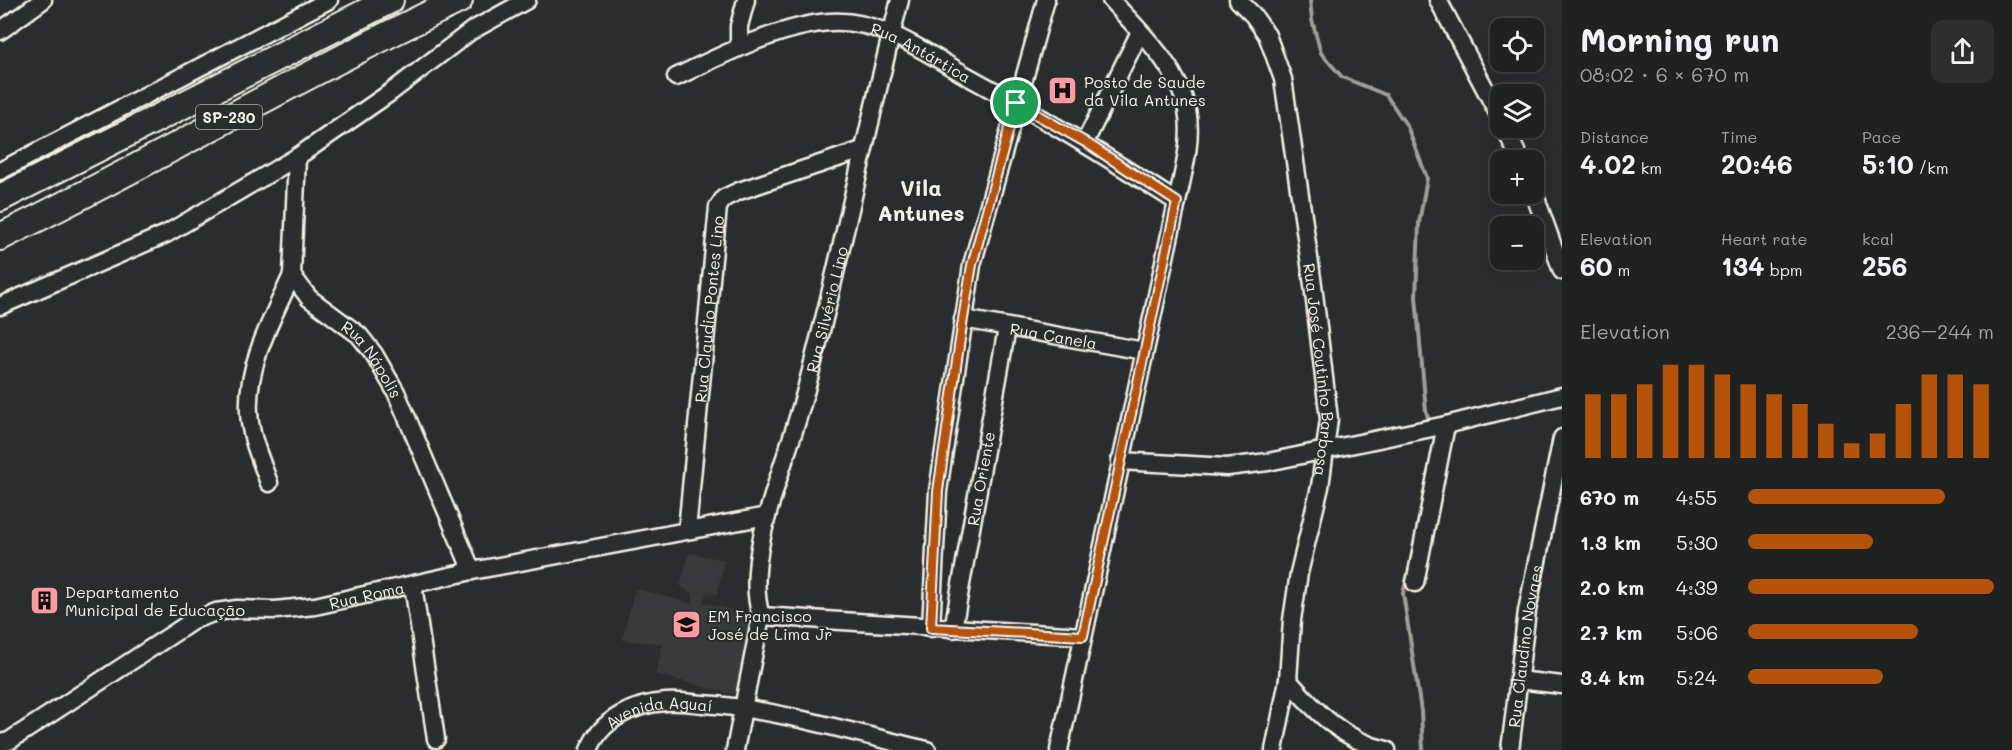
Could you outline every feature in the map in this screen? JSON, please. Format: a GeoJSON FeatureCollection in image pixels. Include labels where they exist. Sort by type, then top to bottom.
{"type":"FeatureCollection","features":[{"type":"Feature","properties":{"kind":"highway","name":"SP-230"},"geometry":{"type":"LineString","coordinates":[[0,198],[390,0]]}},
{"type":"Feature","properties":{"kind":"highway","name":"SP-230"},"geometry":{"type":"LineString","coordinates":[[0,237],[114,181],[242,109],[459,0]]}},
{"type":"Feature","properties":{"kind":"street"},"geometry":{"type":"LineString","coordinates":[[0,30],[43,0]]}},
{"type":"Feature","properties":{"kind":"street"},"geometry":{"type":"LineString","coordinates":[[0,171],[329,0]]}},
{"type":"Feature","properties":{"kind":"street"},"geometry":{"type":"LineString","coordinates":[[0,306],[166,234],[297,158],[391,92],[471,31],[527,0]]}},
{"type":"Feature","properties":{"kind":"street"},"geometry":{"type":"LineString","coordinates":[[739,48],[739,26],[746,0]]}},
{"type":"Feature","properties":{"kind":"street","name":"Rua Silvério Lino"},"geometry":{"type":"LineString","coordinates":[[735,750],[761,616],[758,604],[757,573],[767,516],[799,414],[817,345],[862,150],[900,0]]}},
{"type":"Feature","properties":{"kind":"street"},"geometry":{"type":"LineString","coordinates":[[931,628],[938,491],[972,265],[1046,0]]}},
{"type":"Feature","properties":{"kind":"street"},"geometry":{"type":"LineString","coordinates":[[1059,750],[1177,202],[1188,135],[1187,111],[1179,87],[1165,62],[1111,0]]}},
{"type":"Feature","properties":{"kind":"street","name":"Rua José Coutinho Barbosa"},"geometry":{"type":"LineString","coordinates":[[1238,0],[1253,15],[1267,35],[1282,80],[1329,419],[1327,450],[1299,573],[1292,620],[1288,680],[1274,750]]}},
{"type":"Feature","properties":{"kind":"street"},"geometry":{"type":"LineString","coordinates":[[1438,0],[1490,98]]}},
{"type":"Feature","properties":{"kind":"street","name":"Rua Antártica"},"geometry":{"type":"LineString","coordinates":[[676,76],[739,48],[809,26],[831,22],[855,23],[891,34],[1016,103],[1085,142],[1177,202]]}},
{"type":"Feature","properties":{"kind":"street"},"geometry":{"type":"LineString","coordinates":[[1085,142],[1140,32]]}},
{"type":"Feature","properties":{"kind":"street","name":"Rua Claudio Pontes Lino"},"geometry":{"type":"LineString","coordinates":[[687,530],[718,207],[724,198],[739,191],[862,150]]}},
{"type":"Feature","properties":{"kind":"street"},"geometry":{"type":"LineString","coordinates":[[269,483],[253,437],[249,410],[260,348],[292,275],[297,158]]}},
{"type":"Feature","properties":{"kind":"street"},"geometry":{"type":"LineString","coordinates":[[1538,204],[1562,271]]}},
{"type":"Feature","properties":{"kind":"street","name":"Rua Nápolis"},"geometry":{"type":"LineString","coordinates":[[292,275],[309,298],[359,335],[374,354],[396,392],[472,571]]}},
{"type":"Feature","properties":{"kind":"street","name":"Rua Canela"},"geometry":{"type":"LineString","coordinates":[[963,319],[1144,351]]}},
{"type":"Feature","properties":{"kind":"street","name":"Rua Oriente"},"geometry":{"type":"LineString","coordinates":[[953,629],[1007,328]]}},
{"type":"Feature","properties":{"kind":"street"},"geometry":{"type":"LineString","coordinates":[[1120,461],[1227,467],[1268,462],[1436,427],[1562,396]]}},
{"type":"Feature","properties":{"kind":"street"},"geometry":{"type":"LineString","coordinates":[[1415,583],[1436,427]]}},
{"type":"Feature","properties":{"kind":"street","name":"Rua Claudino Novaes"},"geometry":{"type":"LineString","coordinates":[[1510,750],[1527,611],[1562,438]]}},
{"type":"Feature","properties":{"kind":"street","name":"Rua Roma"},"geometry":{"type":"LineString","coordinates":[[0,743],[9,741],[194,621],[216,612],[294,609],[472,571],[767,516]]}},
{"type":"Feature","properties":{"kind":"street"},"geometry":{"type":"LineString","coordinates":[[413,585],[436,740]]}},
{"type":"Feature","properties":{"kind":"street"},"geometry":{"type":"LineString","coordinates":[[761,616],[1083,636]]}},
{"type":"Feature","properties":{"kind":"street"},"geometry":{"type":"LineString","coordinates":[[1288,680],[1335,728],[1370,748],[1387,750]]}},
{"type":"Feature","properties":{"kind":"street"},"geometry":{"type":"LineString","coordinates":[[1518,680],[1562,686]]}},
{"type":"Feature","properties":{"kind":"street","name":"Avenida Aguaí"},"geometry":{"type":"LineString","coordinates":[[589,750],[594,737],[610,720],[638,707],[666,702],[744,707],[927,750]]}},
{"type":"Feature","properties":{"kind":"shaded area","name":"EM Francisco José de Lima Jr"},"geometry":{"type":"Polygon","coordinates":[[[689,553],[724,560],[717,595],[707,592],[703,602],[745,613],[751,630],[735,695],[655,674],[663,644],[622,640],[635,588],[693,604],[693,594],[680,586],[689,553]]]}},
{"type":"Feature","properties":{"kind":"waterway"},"geometry":{"type":"LineString","coordinates":[[1310,0],[1312,20],[1321,53],[1342,77],[1386,95],[1407,126],[1427,178],[1419,223],[1416,297],[1426,411],[1430,425]]}},
{"type":"Feature","properties":{"kind":"waterway"},"geometry":{"type":"LineString","coordinates":[[1410,567],[1403,593],[1421,711],[1423,750]]}},
{"type":"Feature","properties":{"kind":"place","name":"Posto de Saude da Vila Antunes"},"geometry":{"type":"Point","coordinates":[1063,90]}},
{"type":"Feature","properties":{"kind":"place","name":"Departamento Municipal de Educação"},"geometry":{"type":"Point","coordinates":[44,600]}},
{"type":"Feature","properties":{"kind":"place","name":"EM Francisco José de Lima Jr"},"geometry":{"type":"Point","coordinates":[687,624]}},
{"type":"Feature","properties":{"kind":"district","name":"Vila Antunes"},"geometry":{"type":"Point","coordinates":[921,200]}},
{"type":"Feature","properties":{"kind":"route"},"geometry":{"type":"LineString","coordinates":[[1016,103],[1085,142],[1177,202],[1083,636],[931,628],[938,491],[963,319],[972,265],[1016,103]]}}]}
